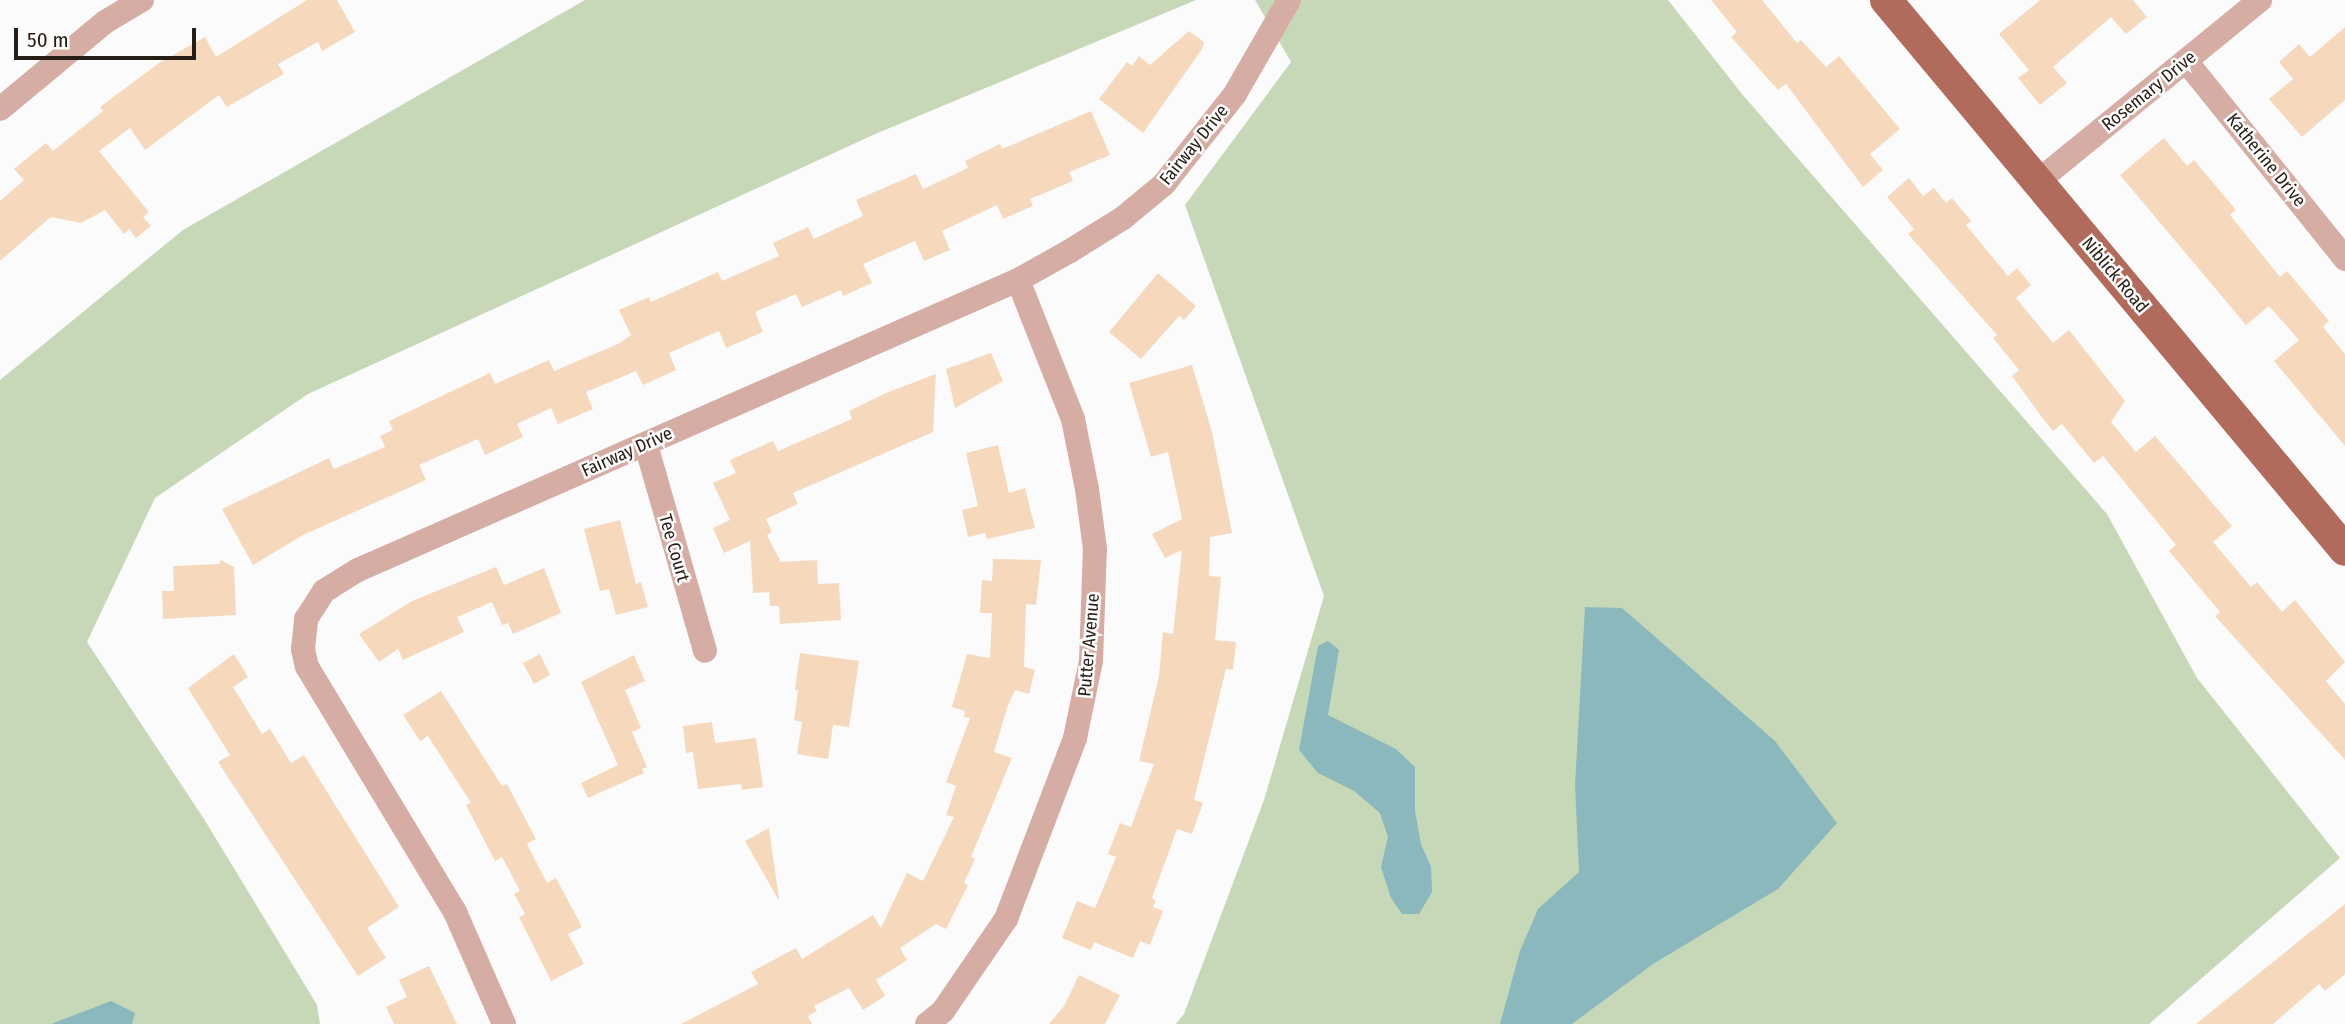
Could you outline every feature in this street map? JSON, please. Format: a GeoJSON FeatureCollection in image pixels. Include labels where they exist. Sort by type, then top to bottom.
{"type":"FeatureCollection","features":[{"type":"Feature","properties":{"kind":"main road","name":"Niblick Road"},"geometry":{"type":"LineString","coordinates":[[1886,0],[2345,550]]}},
{"type":"Feature","properties":{"kind":"street"},"geometry":{"type":"LineString","coordinates":[[0,109],[105,22],[142,0]]}},
{"type":"Feature","properties":{"kind":"street","name":"Fairway Drive"},"geometry":{"type":"LineString","coordinates":[[504,1024],[456,912],[307,667],[303,649],[306,619],[324,591],[347,575],[1018,280],[1123,218],[1164,184],[1235,94],[1289,0]]}},
{"type":"Feature","properties":{"kind":"street","name":"Rosemary Drive"},"geometry":{"type":"LineString","coordinates":[[2037,182],[2260,0]]}},
{"type":"Feature","properties":{"kind":"street","name":"Katherine Drive"},"geometry":{"type":"LineString","coordinates":[[2186,61],[2345,259]]}},
{"type":"Feature","properties":{"kind":"street","name":"Putter Avenue"},"geometry":{"type":"LineString","coordinates":[[927,1024],[943,1011],[1006,919],[1075,738],[1091,661],[1095,549],[1087,489],[1073,419],[1018,280]]}},
{"type":"Feature","properties":{"kind":"street","name":"Tee Court"},"geometry":{"type":"LineString","coordinates":[[646,445],[705,651]]}},
{"type":"Feature","properties":{"kind":"green space"},"geometry":{"type":"Polygon","coordinates":[[[585,0],[1196,0],[873,135],[308,394],[155,498],[87,642],[204,819],[317,1005],[320,1024],[0,1024],[0,380],[183,230],[585,0]]]}},
{"type":"Feature","properties":{"kind":"green space"},"geometry":{"type":"Polygon","coordinates":[[[1255,0],[1668,0],[1742,94],[2107,514],[2197,678],[2340,858],[2149,1024],[1176,1024],[1184,1014],[1264,800],[1324,596],[1185,205],[1291,62],[1255,0]]]}},
{"type":"Feature","properties":{"kind":"water"},"geometry":{"type":"Polygon","coordinates":[[[1585,607],[1622,608],[1775,741],[1837,823],[1778,889],[1653,964],[1572,1024],[1500,1024],[1520,951],[1538,909],[1579,872],[1575,785],[1585,607]]]}},
{"type":"Feature","properties":{"kind":"water"},"geometry":{"type":"Polygon","coordinates":[[[1328,641],[1339,650],[1328,715],[1396,749],[1415,767],[1415,811],[1421,844],[1431,867],[1432,892],[1419,914],[1402,914],[1391,898],[1381,867],[1388,837],[1380,813],[1354,791],[1318,773],[1299,750],[1318,646],[1328,641]]]}},
{"type":"Feature","properties":{"kind":"water"},"geometry":{"type":"Polygon","coordinates":[[[111,1001],[135,1013],[132,1024],[51,1024],[111,1001]]]}},
{"type":"Feature","properties":{"kind":"building"},"geometry":{"type":"Polygon","coordinates":[[[307,0],[337,0],[355,32],[322,51],[318,42],[278,64],[284,74],[227,107],[219,95],[145,150],[130,128],[99,151],[149,212],[143,217],[151,226],[136,238],[129,229],[124,234],[105,210],[81,223],[51,217],[0,261],[0,201],[24,180],[14,169],[46,143],[53,151],[103,111],[100,107],[159,63],[205,37],[216,57],[307,0]]]}},
{"type":"Feature","properties":{"kind":"building"},"geometry":{"type":"Polygon","coordinates":[[[1711,0],[1762,0],[1797,43],[1801,40],[1826,67],[1839,56],[1900,129],[1870,154],[1883,170],[1863,187],[1786,84],[1778,90],[1731,37],[1737,32],[1711,0]]]}},
{"type":"Feature","properties":{"kind":"building"},"geometry":{"type":"Polygon","coordinates":[[[2040,0],[2133,0],[2147,17],[2126,34],[2111,17],[2053,67],[2067,83],[2040,105],[2018,78],[2029,70],[1999,34],[2040,0]]]}},
{"type":"Feature","properties":{"kind":"building"},"geometry":{"type":"Polygon","coordinates":[[[2345,27],[2345,100],[2302,137],[2269,99],[2293,79],[2279,62],[2299,44],[2310,57],[2345,27]]]}},
{"type":"Feature","properties":{"kind":"building"},"geometry":{"type":"Polygon","coordinates":[[[1189,31],[1204,42],[1202,49],[1143,133],[1099,99],[1127,62],[1132,66],[1139,56],[1150,65],[1189,31]]]}},
{"type":"Feature","properties":{"kind":"building"},"geometry":{"type":"Polygon","coordinates":[[[1091,111],[1110,155],[1069,172],[1073,181],[1030,199],[1033,206],[1003,219],[997,205],[942,231],[950,250],[924,261],[915,241],[863,264],[872,283],[843,296],[841,290],[802,307],[796,294],[755,312],[763,332],[726,348],[719,331],[669,353],[676,370],[643,385],[636,371],[586,392],[593,409],[558,424],[551,408],[517,424],[523,437],[485,455],[478,439],[419,465],[426,480],[303,535],[253,565],[222,509],[329,458],[334,469],[385,447],[380,436],[393,430],[389,421],[490,373],[495,384],[549,360],[554,371],[618,344],[631,335],[619,310],[649,297],[651,302],[718,272],[722,281],[779,256],[773,243],[808,227],[814,239],[863,216],[856,200],[916,174],[923,189],[968,168],[965,161],[1000,144],[1002,149],[1091,111]]]}},
{"type":"Feature","properties":{"kind":"building"},"geometry":{"type":"Polygon","coordinates":[[[2164,138],[2187,166],[2194,160],[2236,210],[2230,215],[2280,277],[2287,271],[2329,321],[2323,327],[2345,354],[2345,446],[2274,361],[2299,340],[2269,306],[2246,325],[2120,175],[2164,138]]]}},
{"type":"Feature","properties":{"kind":"building"},"geometry":{"type":"Polygon","coordinates":[[[1909,178],[1923,196],[1934,188],[1946,203],[1952,198],[1971,221],[1966,225],[2008,276],[2017,268],[2031,285],[2016,298],[2053,343],[2069,330],[2125,401],[2111,422],[2136,452],[2155,436],[2232,526],[2213,542],[2251,587],[2257,582],[2282,612],[2295,600],[2345,662],[2326,681],[2345,704],[2345,760],[2215,616],[2220,612],[2169,551],[2176,545],[2103,456],[2094,463],[2062,424],[2053,431],[2041,416],[2012,376],[2019,370],[1993,338],[1997,335],[1908,234],[1914,229],[1887,197],[1909,178]]]}},
{"type":"Feature","properties":{"kind":"building"},"geometry":{"type":"Polygon","coordinates":[[[1158,273],[1196,306],[1184,320],[1179,316],[1141,359],[1109,332],[1158,273]]]}},
{"type":"Feature","properties":{"kind":"building"},"geometry":{"type":"Polygon","coordinates":[[[991,353],[1003,381],[955,408],[946,369],[991,353]]]}},
{"type":"Feature","properties":{"kind":"building"},"geometry":{"type":"Polygon","coordinates":[[[1192,365],[1212,432],[1232,533],[1210,537],[1209,576],[1221,577],[1215,640],[1236,642],[1233,670],[1226,669],[1194,800],[1203,803],[1192,834],[1177,829],[1152,898],[1156,900],[1153,907],[1163,911],[1150,945],[1140,941],[1133,958],[1094,942],[1091,950],[1062,938],[1077,901],[1095,908],[1116,857],[1108,854],[1120,823],[1131,827],[1154,764],[1139,761],[1159,676],[1163,632],[1173,634],[1182,550],[1165,558],[1152,534],[1182,519],[1168,452],[1151,457],[1129,383],[1192,365]]]}},
{"type":"Feature","properties":{"kind":"building"},"geometry":{"type":"Polygon","coordinates":[[[936,374],[933,432],[793,493],[798,504],[766,519],[772,532],[767,535],[781,562],[817,560],[818,584],[839,583],[841,620],[780,624],[779,606],[770,606],[769,592],[753,593],[750,541],[724,553],[713,528],[730,520],[713,483],[736,473],[730,460],[773,441],[778,451],[852,419],[849,411],[936,374]]]}},
{"type":"Feature","properties":{"kind":"building"},"geometry":{"type":"Polygon","coordinates":[[[998,445],[1009,493],[1025,488],[1035,528],[987,539],[985,533],[968,537],[962,510],[978,506],[966,453],[998,445]]]}},
{"type":"Feature","properties":{"kind":"building"},"geometry":{"type":"Polygon","coordinates":[[[620,520],[636,584],[641,582],[648,607],[616,615],[609,589],[600,591],[584,529],[620,520]]]}},
{"type":"Feature","properties":{"kind":"building"},"geometry":{"type":"Polygon","coordinates":[[[993,559],[1041,560],[1036,605],[1026,604],[1024,667],[1035,670],[1029,694],[1015,690],[1007,708],[994,752],[1012,758],[971,857],[975,859],[964,883],[968,885],[946,929],[936,924],[900,948],[907,960],[876,980],[885,996],[863,1010],[849,988],[814,1006],[817,1011],[808,1016],[812,1024],[681,1024],[758,984],[751,972],[796,948],[802,959],[873,915],[881,928],[907,873],[923,881],[954,817],[946,815],[956,786],[946,782],[970,718],[964,717],[965,711],[952,707],[967,654],[990,658],[992,613],[980,613],[982,580],[992,581],[993,559]]]}},
{"type":"Feature","properties":{"kind":"building"},"geometry":{"type":"Polygon","coordinates":[[[221,560],[234,567],[236,615],[163,619],[162,591],[174,591],[173,566],[219,564],[221,560]]]}},
{"type":"Feature","properties":{"kind":"building"},"geometry":{"type":"Polygon","coordinates":[[[496,567],[504,585],[544,568],[561,613],[513,634],[508,623],[502,625],[492,602],[457,617],[464,632],[403,660],[398,649],[379,662],[359,634],[412,601],[496,567]]]}},
{"type":"Feature","properties":{"kind":"building"},"geometry":{"type":"Polygon","coordinates":[[[800,653],[859,661],[849,727],[833,725],[828,759],[797,754],[802,722],[794,720],[800,653]]]}},
{"type":"Feature","properties":{"kind":"building"},"geometry":{"type":"Polygon","coordinates":[[[234,654],[248,677],[233,687],[262,734],[270,729],[291,763],[304,755],[399,907],[367,928],[386,958],[358,976],[218,762],[230,755],[188,688],[234,654]]]}},
{"type":"Feature","properties":{"kind":"building"},"geometry":{"type":"Polygon","coordinates":[[[540,654],[550,675],[534,684],[523,663],[540,654]]]}},
{"type":"Feature","properties":{"kind":"building"},"geometry":{"type":"Polygon","coordinates":[[[634,655],[645,681],[625,690],[641,728],[632,732],[647,767],[642,769],[644,773],[588,798],[581,783],[618,765],[581,682],[634,655]]]}},
{"type":"Feature","properties":{"kind":"building"},"geometry":{"type":"Polygon","coordinates":[[[441,691],[502,786],[507,784],[536,839],[527,844],[547,883],[556,878],[582,927],[568,934],[584,964],[551,981],[519,917],[525,914],[514,894],[520,891],[502,857],[495,861],[466,805],[471,803],[428,736],[420,741],[403,715],[441,691]]]}},
{"type":"Feature","properties":{"kind":"building"},"geometry":{"type":"Polygon","coordinates":[[[712,722],[715,743],[756,738],[763,787],[742,790],[741,784],[698,789],[693,752],[686,753],[683,726],[712,722]]]}},
{"type":"Feature","properties":{"kind":"building"},"geometry":{"type":"Polygon","coordinates":[[[769,828],[779,899],[745,841],[769,828]]]}},
{"type":"Feature","properties":{"kind":"building"},"geometry":{"type":"Polygon","coordinates":[[[2345,904],[2345,974],[2325,991],[2319,984],[2273,1024],[2196,1024],[2345,904]]]}},
{"type":"Feature","properties":{"kind":"building"},"geometry":{"type":"Polygon","coordinates":[[[429,966],[457,1024],[394,1024],[386,1007],[407,997],[399,980],[429,966]]]}},
{"type":"Feature","properties":{"kind":"building"},"geometry":{"type":"Polygon","coordinates":[[[1079,975],[1120,995],[1105,1024],[1049,1024],[1064,1006],[1079,975]]]}}]}
